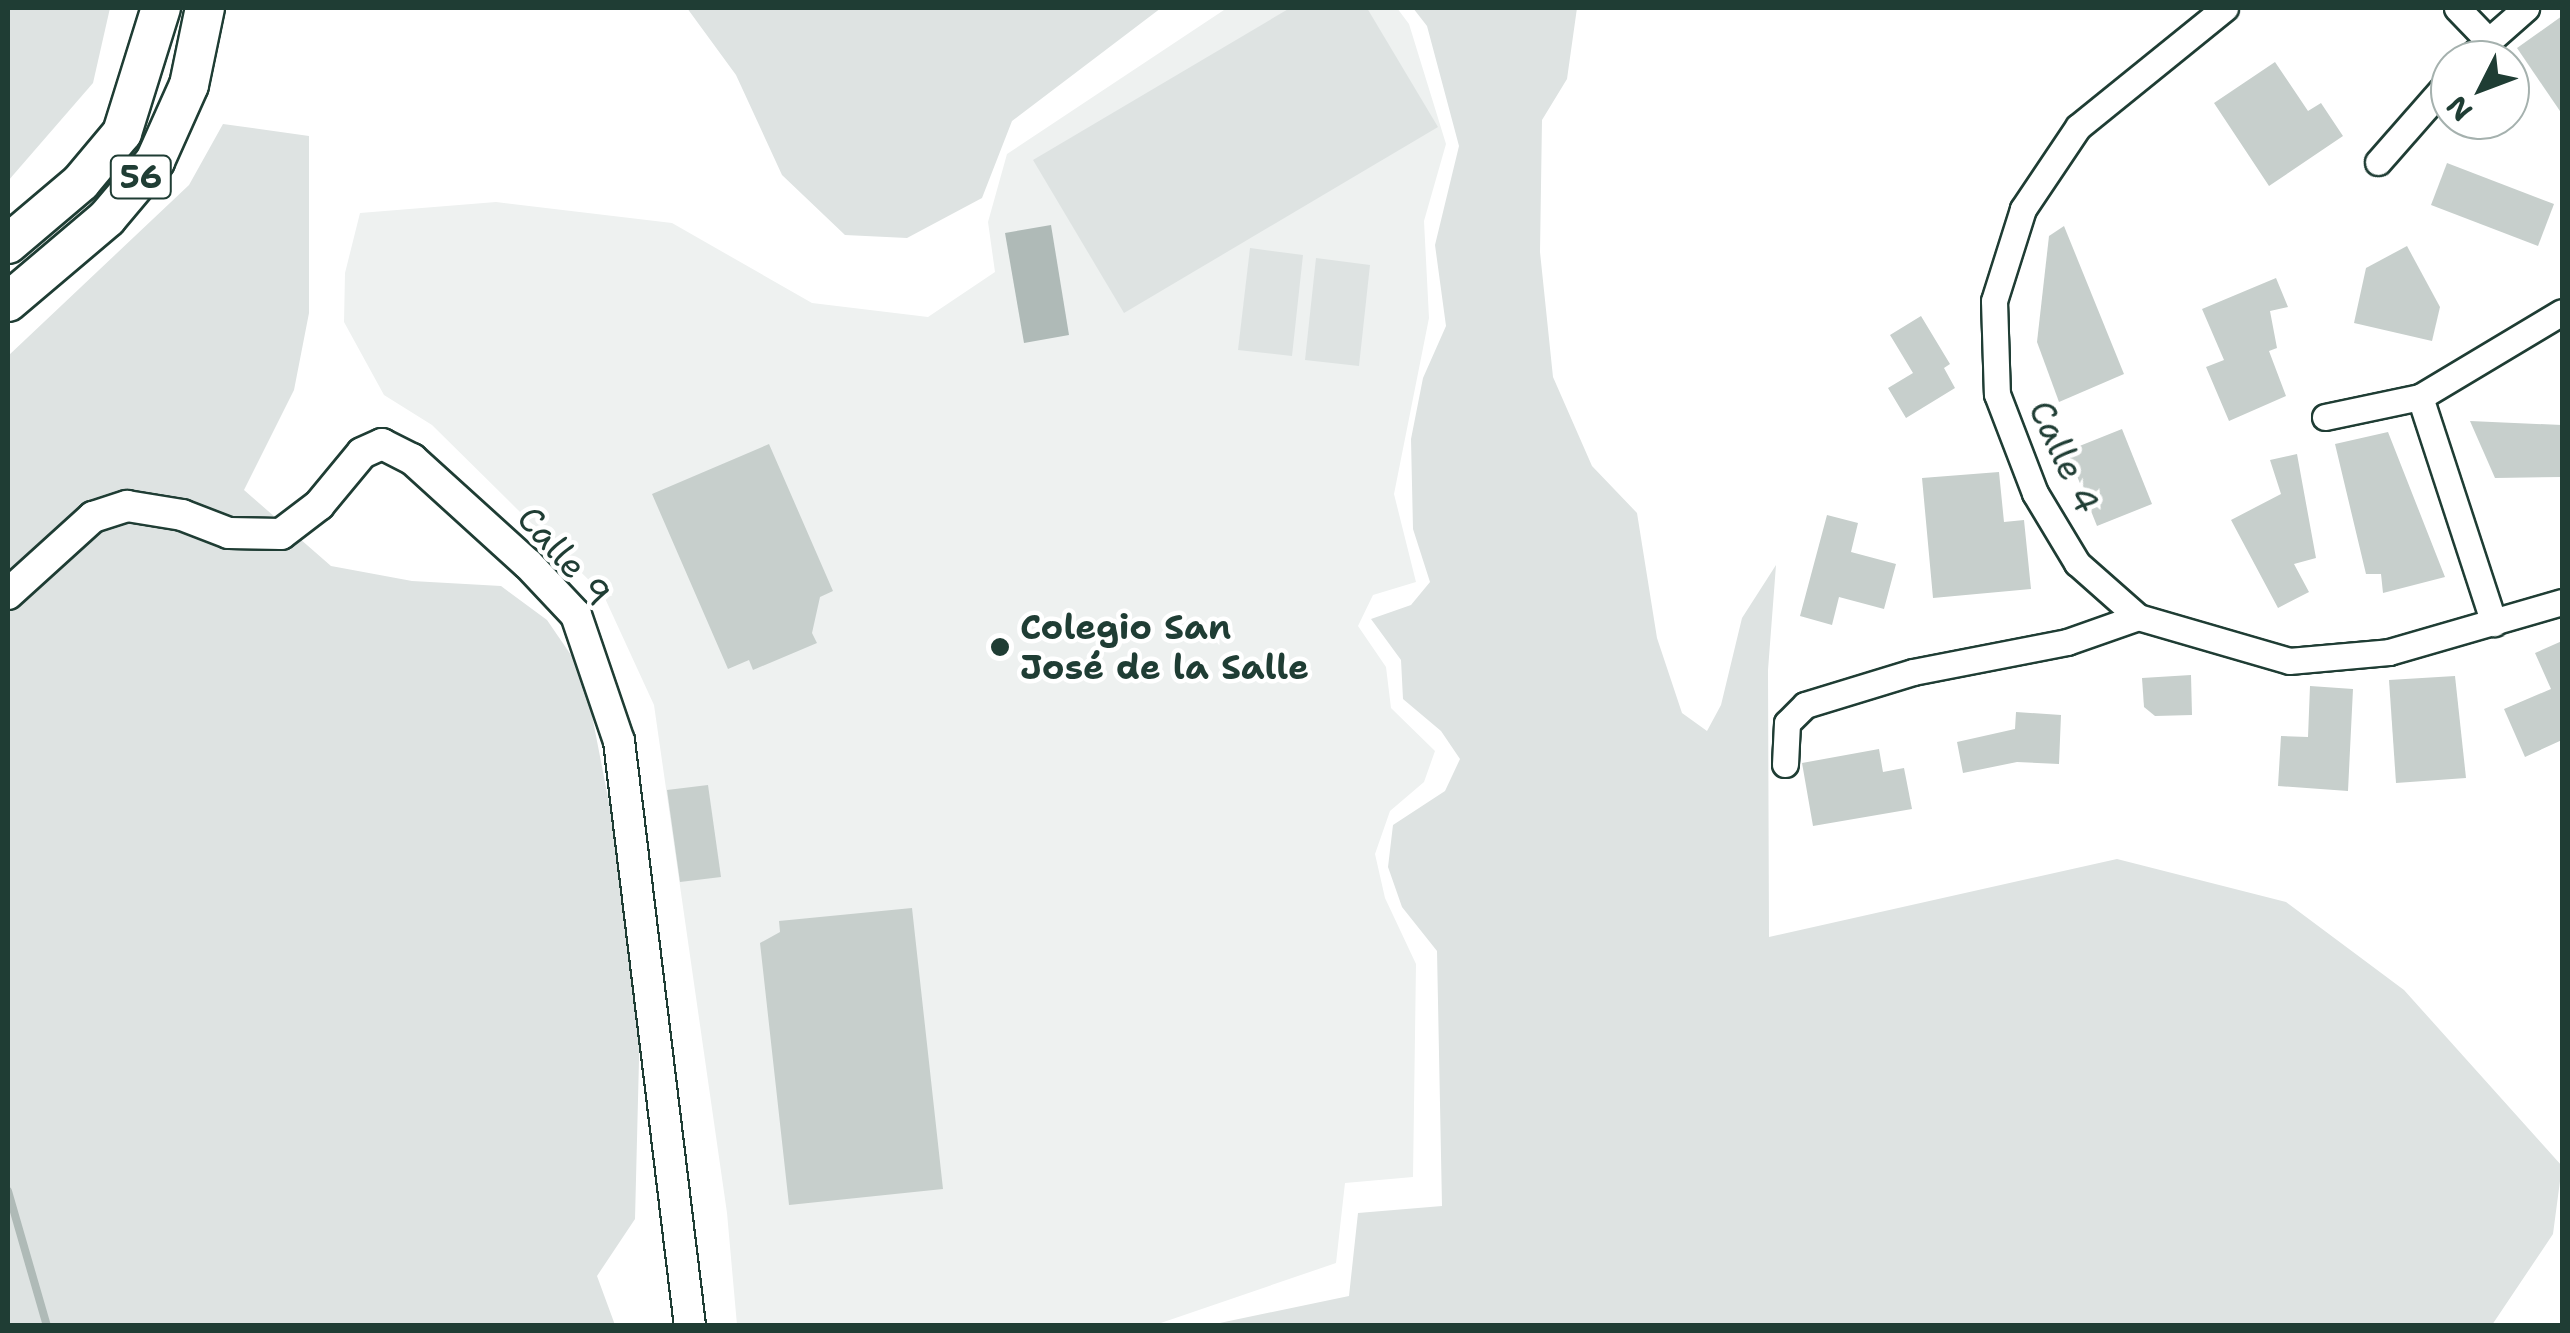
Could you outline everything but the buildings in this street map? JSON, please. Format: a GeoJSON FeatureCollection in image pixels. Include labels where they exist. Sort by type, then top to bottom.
{"type":"FeatureCollection","features":[{"type":"Feature","properties":{"kind":"main road","name":"56"},"geometry":{"type":"LineString","coordinates":[[8,244],[93,170],[122,133],[161,8]]}},
{"type":"Feature","properties":{"kind":"main road","name":"56"},"geometry":{"type":"LineString","coordinates":[[8,302],[107,218],[154,161],[189,86],[205,8]]}},
{"type":"Feature","properties":{"kind":"street","name":"Calle 4"},"geometry":{"type":"LineString","coordinates":[[2224,8],[2078,127],[2023,209],[1994,301],[1998,394],[2035,493],[2077,563],[2138,617],[2289,661],[2389,652],[2562,602]]}},
{"type":"Feature","properties":{"kind":"street"},"geometry":{"type":"LineString","coordinates":[[2457,8],[2486,38],[2526,8]]}},
{"type":"Feature","properties":{"kind":"street"},"geometry":{"type":"LineString","coordinates":[[2378,162],[2430,103]]}},
{"type":"Feature","properties":{"kind":"street"},"geometry":{"type":"LineString","coordinates":[[2325,417],[2420,396],[2562,312]]}},
{"type":"Feature","properties":{"kind":"street"},"geometry":{"type":"LineString","coordinates":[[2420,396],[2494,623]]}},
{"type":"Feature","properties":{"kind":"street","name":"Calle 9"},"geometry":{"type":"LineString","coordinates":[[8,594],[93,517],[110,510],[182,515],[255,536],[281,534],[319,505],[362,453],[382,444],[412,459],[528,564],[576,615],[620,741],[690,1326]]}},
{"type":"Feature","properties":{"kind":"street"},"geometry":{"type":"LineString","coordinates":[[1785,764],[1787,722],[1805,705],[1913,672],[2068,642],[2138,617]]}},
{"type":"Feature","properties":{"kind":"shaded area"},"geometry":{"type":"Polygon","coordinates":[[[8,8],[110,8],[93,83],[8,181],[8,8]]]}},
{"type":"Feature","properties":{"kind":"shaded area"},"geometry":{"type":"Polygon","coordinates":[[[687,8],[1161,8],[1012,121],[982,198],[907,238],[845,235],[782,175],[736,75],[687,8]]]}},
{"type":"Feature","properties":{"kind":"shaded area","name":"Colegio San José de la Salle"},"geometry":{"type":"Polygon","coordinates":[[[1227,8],[1397,8],[1409,24],[1446,144],[1424,221],[1429,318],[1394,494],[1416,582],[1373,595],[1358,626],[1386,667],[1391,708],[1435,751],[1424,782],[1390,811],[1375,854],[1385,898],[1416,964],[1413,1177],[1345,1183],[1336,1263],[1155,1325],[737,1325],[727,1213],[654,705],[603,594],[432,425],[384,395],[344,322],[345,273],[360,213],[496,202],[672,223],[812,303],[928,317],[995,272],[988,222],[1007,154],[1227,8]]]}},
{"type":"Feature","properties":{"kind":"shaded area"},"geometry":{"type":"Polygon","coordinates":[[[1290,8],[1367,8],[1438,127],[1124,313],[1033,160],[1290,8]]]}},
{"type":"Feature","properties":{"kind":"shaded area"},"geometry":{"type":"Polygon","coordinates":[[[1413,8],[1577,8],[1567,79],[1542,120],[1540,252],[1553,377],[1592,466],[1637,513],[1657,638],[1682,713],[1707,731],[1721,705],[1742,618],[1776,565],[1768,670],[1769,937],[2117,859],[2286,902],[2404,990],[2562,1166],[2553,1234],[2492,1325],[1210,1325],[1349,1296],[1358,1213],[1442,1206],[1437,951],[1402,907],[1388,867],[1393,825],[1445,791],[1460,759],[1441,731],[1403,699],[1401,660],[1371,619],[1411,605],[1430,582],[1413,529],[1411,439],[1423,378],[1446,326],[1435,245],[1459,146],[1427,26],[1413,8]]]}},
{"type":"Feature","properties":{"kind":"shaded area"},"geometry":{"type":"Polygon","coordinates":[[[223,124],[309,136],[309,313],[294,390],[244,490],[331,566],[412,581],[501,586],[547,620],[584,674],[629,906],[640,1020],[635,1219],[597,1276],[615,1325],[8,1325],[8,356],[189,185],[223,124]]]}},
{"type":"Feature","properties":{"kind":"shaded area"},"geometry":{"type":"Polygon","coordinates":[[[1051,225],[1069,335],[1024,343],[1005,233],[1051,225]]]}},
{"type":"Feature","properties":{"kind":"shaded area"},"geometry":{"type":"Polygon","coordinates":[[[1250,248],[1303,255],[1292,356],[1238,350],[1250,248]]]}},
{"type":"Feature","properties":{"kind":"shaded area"},"geometry":{"type":"Polygon","coordinates":[[[1316,258],[1370,265],[1359,366],[1305,360],[1316,258]]]}},
{"type":"Feature","properties":{"kind":"waterway"},"geometry":{"type":"LineString","coordinates":[[8,1191],[47,1326]]}},
{"type":"Feature","properties":{"kind":"place","name":"Colegio San José de la Salle"},"geometry":{"type":"Point","coordinates":[1000,647]}}]}
